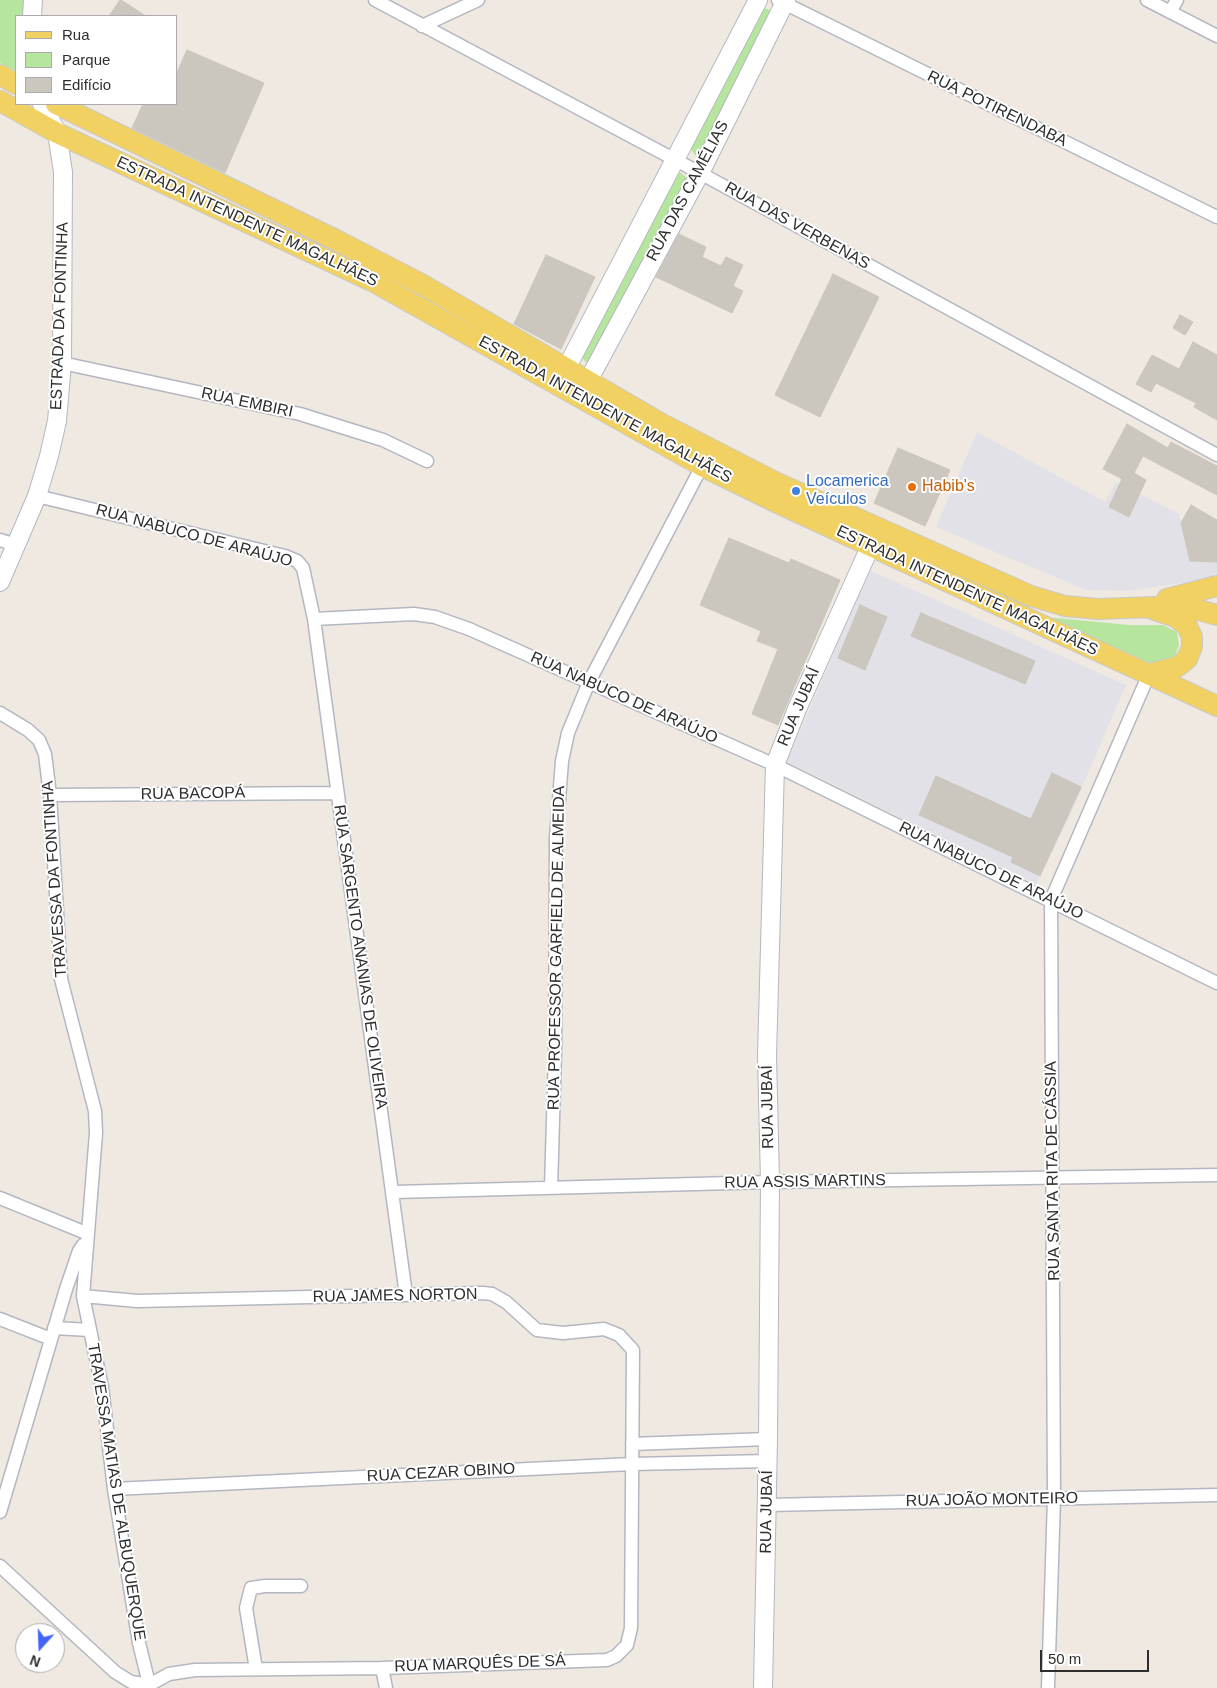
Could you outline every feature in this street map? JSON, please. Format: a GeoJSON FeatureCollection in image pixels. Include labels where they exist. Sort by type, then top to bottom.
{"type":"FeatureCollection","features":[{"type":"Feature","properties":{"kind":"main road"},"geometry":{"type":"LineString","coordinates":[[0,75],[15,83]]}},
{"type":"Feature","properties":{"kind":"main road","name":"ESTRADA INTENDENTE MAGALHÃES"},"geometry":{"type":"LineString","coordinates":[[0,101],[57,133],[374,282],[702,466],[870,547],[1217,706]]}},
{"type":"Feature","properties":{"kind":"main road","name":"ESTRADA INTENDENTE MAGALHÃES"},"geometry":{"type":"LineString","coordinates":[[58,105],[338,241],[423,285],[567,367],[662,424],[775,482],[1031,596],[1065,606],[1098,609],[1138,606],[1184,606],[1217,615]]}},
{"type":"Feature","properties":{"kind":"main road"},"geometry":{"type":"LineString","coordinates":[[1138,606],[1217,586]]}},
{"type":"Feature","properties":{"kind":"main road"},"geometry":{"type":"LineString","coordinates":[[1138,606],[1176,617],[1187,626],[1192,637],[1192,647],[1187,659],[1177,667],[1149,674]]}},
{"type":"Feature","properties":{"kind":"street"},"geometry":{"type":"LineString","coordinates":[[32,15],[33,0]]}},
{"type":"Feature","properties":{"kind":"street","name":"RUA DAS VERBENAS"},"geometry":{"type":"LineString","coordinates":[[375,0],[700,172],[1217,455]]}},
{"type":"Feature","properties":{"kind":"street"},"geometry":{"type":"LineString","coordinates":[[422,26],[478,0]]}},
{"type":"Feature","properties":{"kind":"street","name":"RUA DAS CAMÉLIAS"},"geometry":{"type":"LineString","coordinates":[[567,367],[758,0]]}},
{"type":"Feature","properties":{"kind":"street"},"geometry":{"type":"LineString","coordinates":[[1147,0],[1217,36]]}},
{"type":"Feature","properties":{"kind":"street"},"geometry":{"type":"LineString","coordinates":[[1170,12],[1177,0]]}},
{"type":"Feature","properties":{"kind":"street","name":"RUA DAS CAMÉLIAS"},"geometry":{"type":"LineString","coordinates":[[588,381],[700,172],[782,1]]}},
{"type":"Feature","properties":{"kind":"street","name":"RUA POTIRENDABA"},"geometry":{"type":"LineString","coordinates":[[782,1],[1217,217]]}},
{"type":"Feature","properties":{"kind":"street","name":"ESTRADA DA FONTINHA"},"geometry":{"type":"LineString","coordinates":[[0,582],[8,543],[37,496],[49,456],[56,421],[62,362],[64,209],[62,172],[57,133],[43,105]]}},
{"type":"Feature","properties":{"kind":"street","name":"RUA EMBIRI"},"geometry":{"type":"LineString","coordinates":[[62,362],[300,414],[383,440],[426,461]]}},
{"type":"Feature","properties":{"kind":"street","name":"RUA PROFESSOR GARFIELD DE ALMEIDA"},"geometry":{"type":"LineString","coordinates":[[552,1188],[556,838],[559,794],[568,733],[589,682],[702,466]]}},
{"type":"Feature","properties":{"kind":"street","name":"RUA NABUCO DE ARAÚJO"},"geometry":{"type":"LineString","coordinates":[[37,496],[291,558],[300,564],[306,574],[314,619],[414,614],[435,617],[469,629],[775,765],[1217,983]]}},
{"type":"Feature","properties":{"kind":"street","name":"RUA JUBAÍ"},"geometry":{"type":"LineString","coordinates":[[763,1688],[768,1505],[770,1182],[767,1056],[775,765],[797,709],[870,547]]}},
{"type":"Feature","properties":{"kind":"street","name":"RUA SARGENTO ANANIAS DE OLIVEIRA"},"geometry":{"type":"LineString","coordinates":[[314,619],[394,1192],[406,1295]]}},
{"type":"Feature","properties":{"kind":"street","name":"RUA SANTA RITA DE CÁSSIA"},"geometry":{"type":"LineString","coordinates":[[1048,1688],[1054,1498],[1054,1178],[1050,900],[1149,674]]}},
{"type":"Feature","properties":{"kind":"street","name":"TRAVESSA DA FONTINHA"},"geometry":{"type":"LineString","coordinates":[[0,713],[28,730],[39,740],[45,754],[50,795],[61,979],[95,1111],[96,1133],[86,1237],[83,1296]]}},
{"type":"Feature","properties":{"kind":"street","name":"RUA BACOPÁ"},"geometry":{"type":"LineString","coordinates":[[50,795],[337,793]]}},
{"type":"Feature","properties":{"kind":"street","name":"RUA ASSIS MARTINS"},"geometry":{"type":"LineString","coordinates":[[394,1192],[770,1182],[1217,1175]]}},
{"type":"Feature","properties":{"kind":"street"},"geometry":{"type":"LineString","coordinates":[[0,1198],[86,1237]]}},
{"type":"Feature","properties":{"kind":"street","name":"TRAVESSA DA FONTINHA"},"geometry":{"type":"LineString","coordinates":[[0,1512],[52,1333],[79,1251],[86,1237]]}},
{"type":"Feature","properties":{"kind":"street","name":"RUA JAMES NORTON"},"geometry":{"type":"LineString","coordinates":[[83,1296],[137,1301],[492,1294],[506,1302],[537,1330],[563,1333],[604,1330],[619,1336],[633,1350],[632,1464]]}},
{"type":"Feature","properties":{"kind":"street","name":"TRAVESSA MATIAS DE ALBUQUERQUE"},"geometry":{"type":"LineString","coordinates":[[83,1296],[102,1388],[114,1489],[139,1643],[150,1687]]}},
{"type":"Feature","properties":{"kind":"street"},"geometry":{"type":"LineString","coordinates":[[0,1319],[52,1333],[90,1330]]}},
{"type":"Feature","properties":{"kind":"street"},"geometry":{"type":"LineString","coordinates":[[632,1444],[768,1440]]}},
{"type":"Feature","properties":{"kind":"street","name":"RUA CEZAR OBINO"},"geometry":{"type":"LineString","coordinates":[[114,1489],[632,1464],[768,1461]]}},
{"type":"Feature","properties":{"kind":"street","name":"RUA MARQUÊS DE SÁ"},"geometry":{"type":"LineString","coordinates":[[150,1687],[169,1674],[195,1670],[382,1668],[607,1660],[616,1656],[627,1645],[631,1628],[632,1464]]}},
{"type":"Feature","properties":{"kind":"street","name":"RUA JOÃO MONTEIRO"},"geometry":{"type":"LineString","coordinates":[[768,1505],[1217,1495]]}},
{"type":"Feature","properties":{"kind":"street"},"geometry":{"type":"LineString","coordinates":[[0,1566],[115,1672],[131,1682],[150,1687]]}},
{"type":"Feature","properties":{"kind":"street"},"geometry":{"type":"LineString","coordinates":[[256,1669],[246,1608],[252,1588],[301,1586]]}},
{"type":"Feature","properties":{"kind":"street"},"geometry":{"type":"LineString","coordinates":[[382,1668],[386,1688]]}},
{"type":"Feature","properties":{"kind":"shaded area"},"geometry":{"type":"Polygon","coordinates":[[[977,432],[1105,502],[1116,482],[1179,514],[1190,561],[1217,562],[1217,578],[1125,591],[1086,590],[936,527],[977,432]]]}},
{"type":"Feature","properties":{"kind":"shaded area"},"geometry":{"type":"Polygon","coordinates":[[[869,570],[1126,685],[1068,820],[1036,884],[787,762],[869,570]]]}},
{"type":"Feature","properties":{"kind":"green space"},"geometry":{"type":"Polygon","coordinates":[[[0,0],[28,0],[26,15],[15,15],[15,70],[0,63],[0,0]]]}},
{"type":"Feature","properties":{"kind":"green space"},"geometry":{"type":"Polygon","coordinates":[[[762,8],[768,9],[772,13],[701,155],[695,155],[690,148],[762,8]]]}},
{"type":"Feature","properties":{"kind":"green space"},"geometry":{"type":"Polygon","coordinates":[[[675,173],[681,173],[688,179],[589,362],[586,362],[581,357],[675,173]]]}},
{"type":"Feature","properties":{"kind":"green space"},"geometry":{"type":"Polygon","coordinates":[[[1046,617],[1129,625],[1163,625],[1177,632],[1179,645],[1175,656],[1160,663],[1144,662],[1046,617]]]}},
{"type":"Feature","properties":{"kind":"building"},"geometry":{"type":"Polygon","coordinates":[[[121,0],[144,15],[110,15],[121,0]]]}},
{"type":"Feature","properties":{"kind":"building"},"geometry":{"type":"Polygon","coordinates":[[[187,50],[264,83],[225,173],[132,128],[143,105],[178,105],[178,70],[187,50]]]}},
{"type":"Feature","properties":{"kind":"building"},"geometry":{"type":"Polygon","coordinates":[[[679,234],[706,247],[702,257],[721,266],[726,257],[743,265],[733,286],[743,291],[732,313],[656,277],[679,234]]]}},
{"type":"Feature","properties":{"kind":"building"},"geometry":{"type":"Polygon","coordinates":[[[546,255],[595,277],[561,349],[514,324],[546,255]]]}},
{"type":"Feature","properties":{"kind":"building"},"geometry":{"type":"Polygon","coordinates":[[[833,274],[879,297],[820,417],[775,395],[833,274]]]}},
{"type":"Feature","properties":{"kind":"building"},"geometry":{"type":"Polygon","coordinates":[[[1180,315],[1193,322],[1185,335],[1173,328],[1180,315]]]}},
{"type":"Feature","properties":{"kind":"building"},"geometry":{"type":"Polygon","coordinates":[[[1193,342],[1217,355],[1217,420],[1194,407],[1196,403],[1156,383],[1151,392],[1136,384],[1152,355],[1179,369],[1193,342]]]}},
{"type":"Feature","properties":{"kind":"building"},"geometry":{"type":"Polygon","coordinates":[[[1127,424],[1168,448],[1171,442],[1217,466],[1217,495],[1143,456],[1134,473],[1146,480],[1129,517],[1109,507],[1122,479],[1103,469],[1127,424]]]}},
{"type":"Feature","properties":{"kind":"building","name":"Habib's"},"geometry":{"type":"Polygon","coordinates":[[[898,448],[950,470],[925,526],[874,503],[898,448]]]}},
{"type":"Feature","properties":{"kind":"building"},"geometry":{"type":"Polygon","coordinates":[[[1191,505],[1217,520],[1217,562],[1190,561],[1181,523],[1191,505]]]}},
{"type":"Feature","properties":{"kind":"building"},"geometry":{"type":"Polygon","coordinates":[[[729,538],[789,563],[791,559],[840,580],[778,725],[752,714],[778,649],[757,641],[761,631],[700,605],[729,538]]]}},
{"type":"Feature","properties":{"kind":"building"},"geometry":{"type":"Polygon","coordinates":[[[860,605],[887,617],[865,670],[838,658],[860,605]]]}},
{"type":"Feature","properties":{"kind":"building"},"geometry":{"type":"Polygon","coordinates":[[[921,613],[1035,661],[1025,684],[911,636],[921,613]]]}},
{"type":"Feature","properties":{"kind":"building"},"geometry":{"type":"Polygon","coordinates":[[[1052,773],[1081,787],[1040,876],[1011,862],[1013,857],[919,815],[936,776],[1031,819],[1052,773]]]}},
{"type":"Feature","properties":{"kind":"place","name":"Habib's"},"geometry":{"type":"Point","coordinates":[912,487]}},
{"type":"Feature","properties":{"kind":"place","name":"Locamerica Veículos"},"geometry":{"type":"Point","coordinates":[796,491]}}]}
